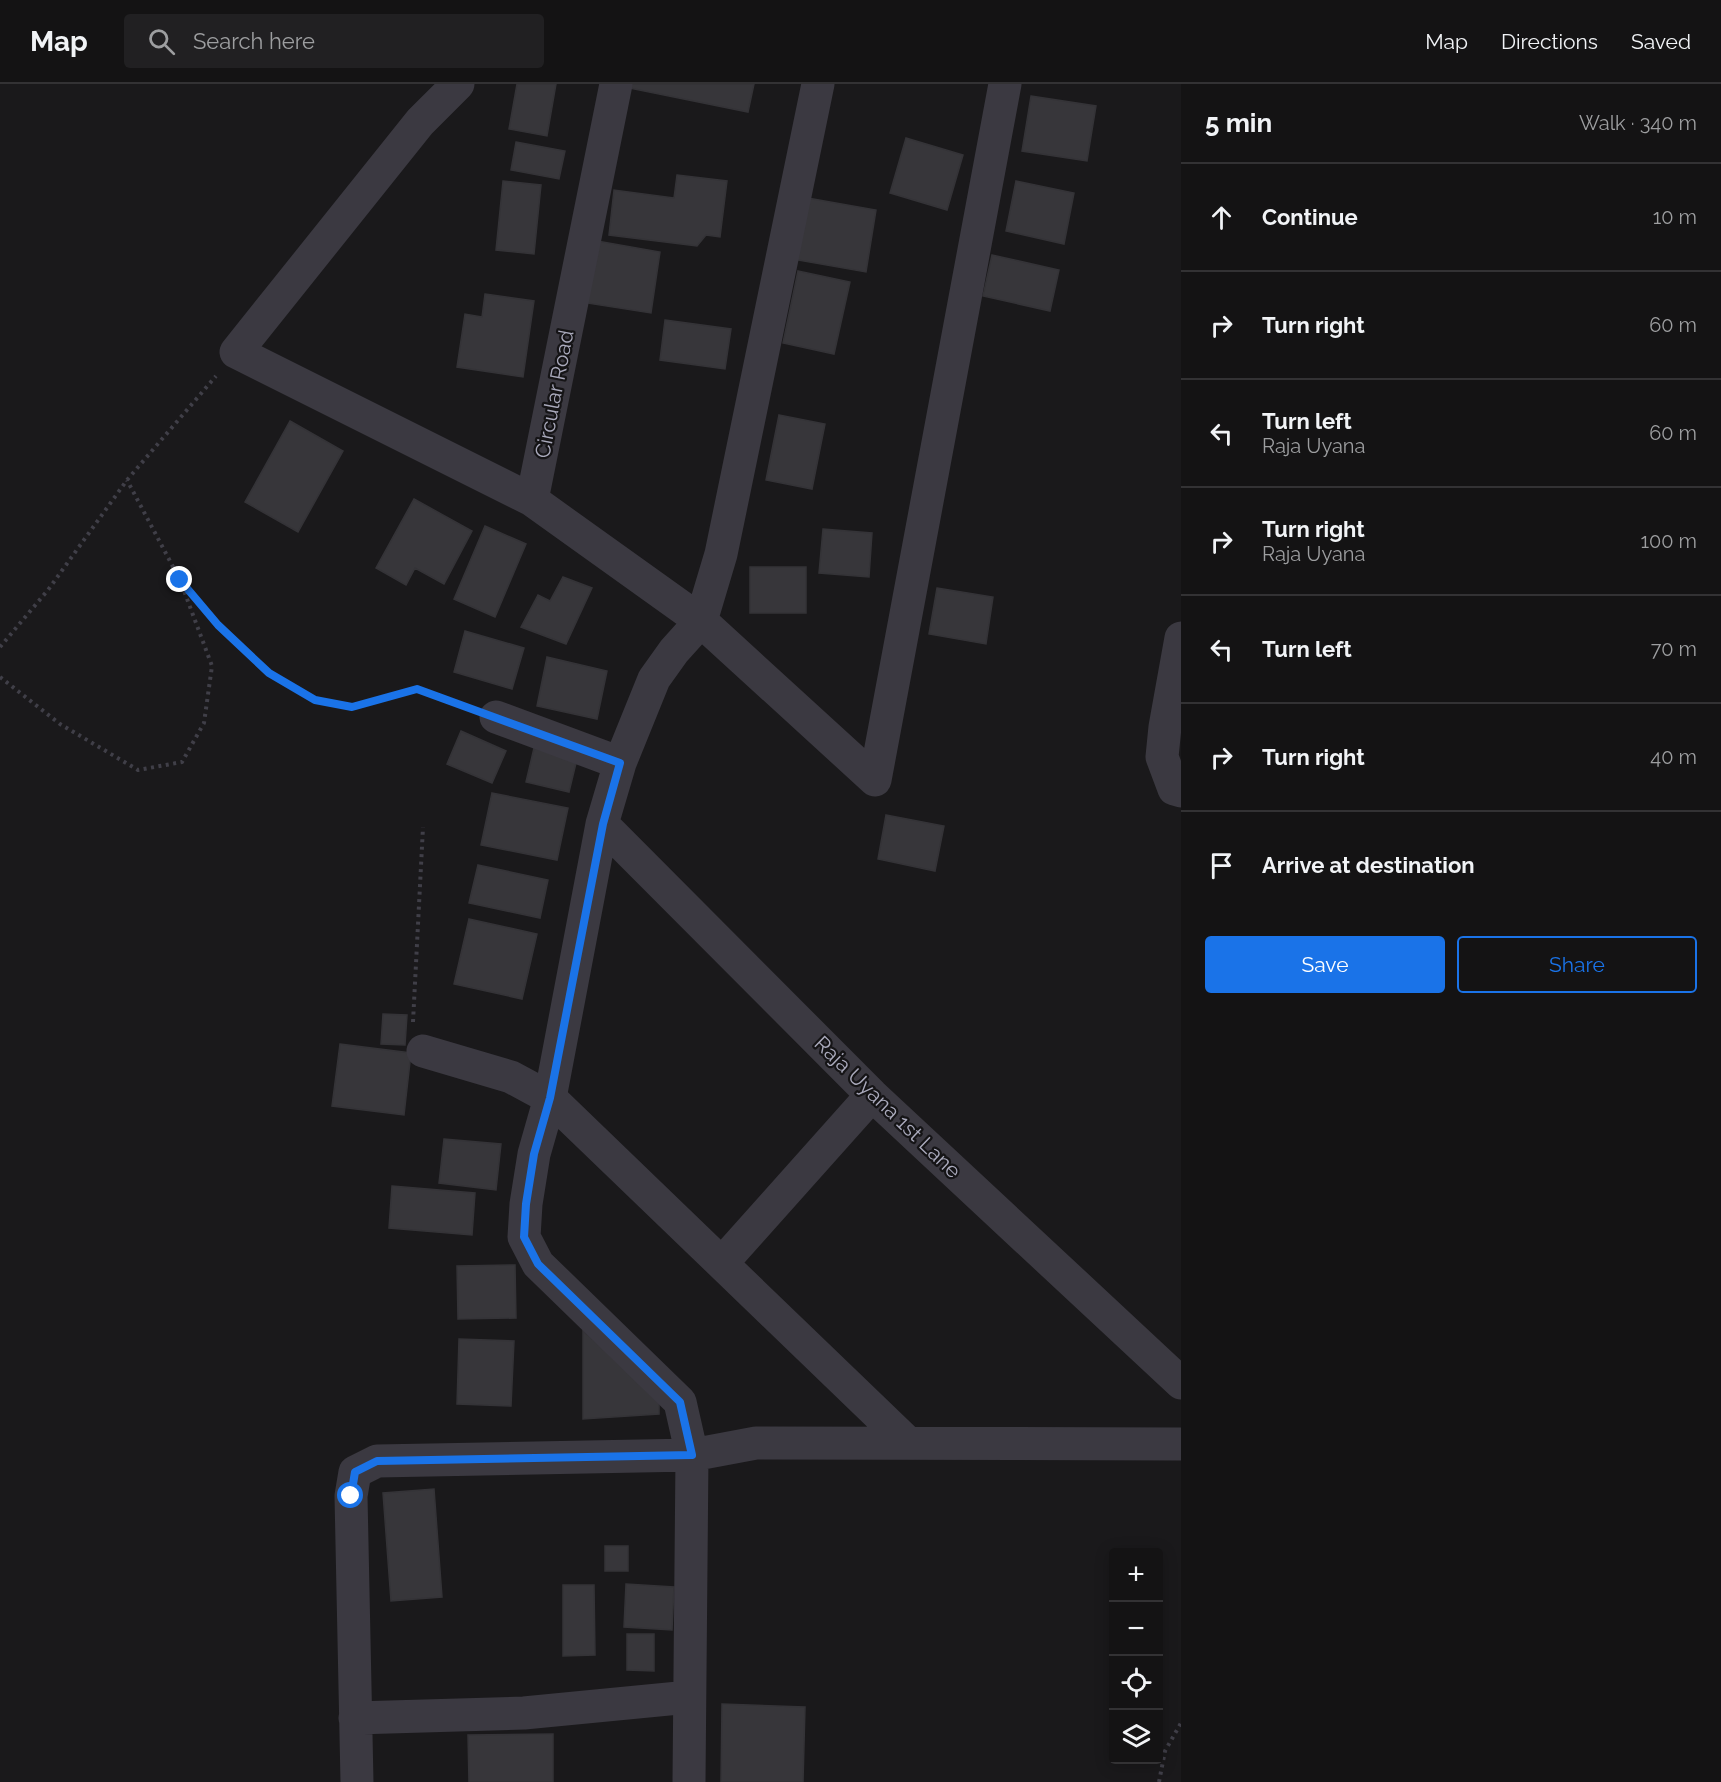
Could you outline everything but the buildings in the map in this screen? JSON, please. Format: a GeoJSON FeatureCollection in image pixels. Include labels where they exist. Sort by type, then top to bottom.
{"type":"FeatureCollection","features":[{"type":"Feature","properties":{"kind":"street"},"geometry":{"type":"LineString","coordinates":[[458,84],[420,122],[236,352],[532,500],[701,621],[875,780],[1005,84]]}},
{"type":"Feature","properties":{"kind":"street","name":"Circular Road"},"geometry":{"type":"LineString","coordinates":[[532,500],[616,84]]}},
{"type":"Feature","properties":{"kind":"street"},"geometry":{"type":"LineString","coordinates":[[688,1782],[692,1455],[680,1402],[538,1264],[524,1237],[526,1204],[534,1154],[550,1098],[603,824],[620,763],[654,679],[674,651],[701,621],[721,554],[818,84]]}},
{"type":"Feature","properties":{"kind":"street"},"geometry":{"type":"LineString","coordinates":[[1181,638],[1162,757],[1174,789],[1181,791]]}},
{"type":"Feature","properties":{"kind":"street"},"geometry":{"type":"LineString","coordinates":[[496,717],[620,763]]}},
{"type":"Feature","properties":{"kind":"street","name":"Raja Uyana 1st Lane"},"geometry":{"type":"LineString","coordinates":[[603,824],[872,1095],[1181,1383]]}},
{"type":"Feature","properties":{"kind":"street"},"geometry":{"type":"LineString","coordinates":[[423,1051],[511,1077],[550,1098],[908,1443]]}},
{"type":"Feature","properties":{"kind":"street"},"geometry":{"type":"LineString","coordinates":[[722,1263],[872,1095]]}},
{"type":"Feature","properties":{"kind":"street"},"geometry":{"type":"LineString","coordinates":[[357,1782],[351,1496],[355,1472],[377,1461],[692,1455],[756,1443],[1181,1444]]}},
{"type":"Feature","properties":{"kind":"street"},"geometry":{"type":"LineString","coordinates":[[355,1718],[524,1713],[689,1697]]}},
{"type":"Feature","properties":{"kind":"path"},"geometry":{"type":"LineString","coordinates":[[0,647],[48,590],[127,480],[236,352]]}},
{"type":"Feature","properties":{"kind":"path"},"geometry":{"type":"LineString","coordinates":[[0,677],[60,724],[138,770],[182,762],[204,723],[212,666],[180,580],[127,480]]}},
{"type":"Feature","properties":{"kind":"path"},"geometry":{"type":"LineString","coordinates":[[180,580],[218,625],[269,673],[315,700],[352,707],[417,689],[496,717]]}},
{"type":"Feature","properties":{"kind":"path"},"geometry":{"type":"LineString","coordinates":[[423,827],[413,1021],[423,1051]]}},
{"type":"Feature","properties":{"kind":"path"},"geometry":{"type":"LineString","coordinates":[[1159,1782],[1165,1751],[1181,1723]]}},
{"type":"Feature","properties":{"kind":"route"},"geometry":{"type":"LineString","coordinates":[[180,580],[218,625],[269,673],[315,700],[352,707],[417,689],[620,763],[603,824],[550,1098],[534,1154],[526,1204],[524,1237],[538,1264],[680,1402],[692,1455],[377,1461],[355,1472],[351,1496]]}}]}
